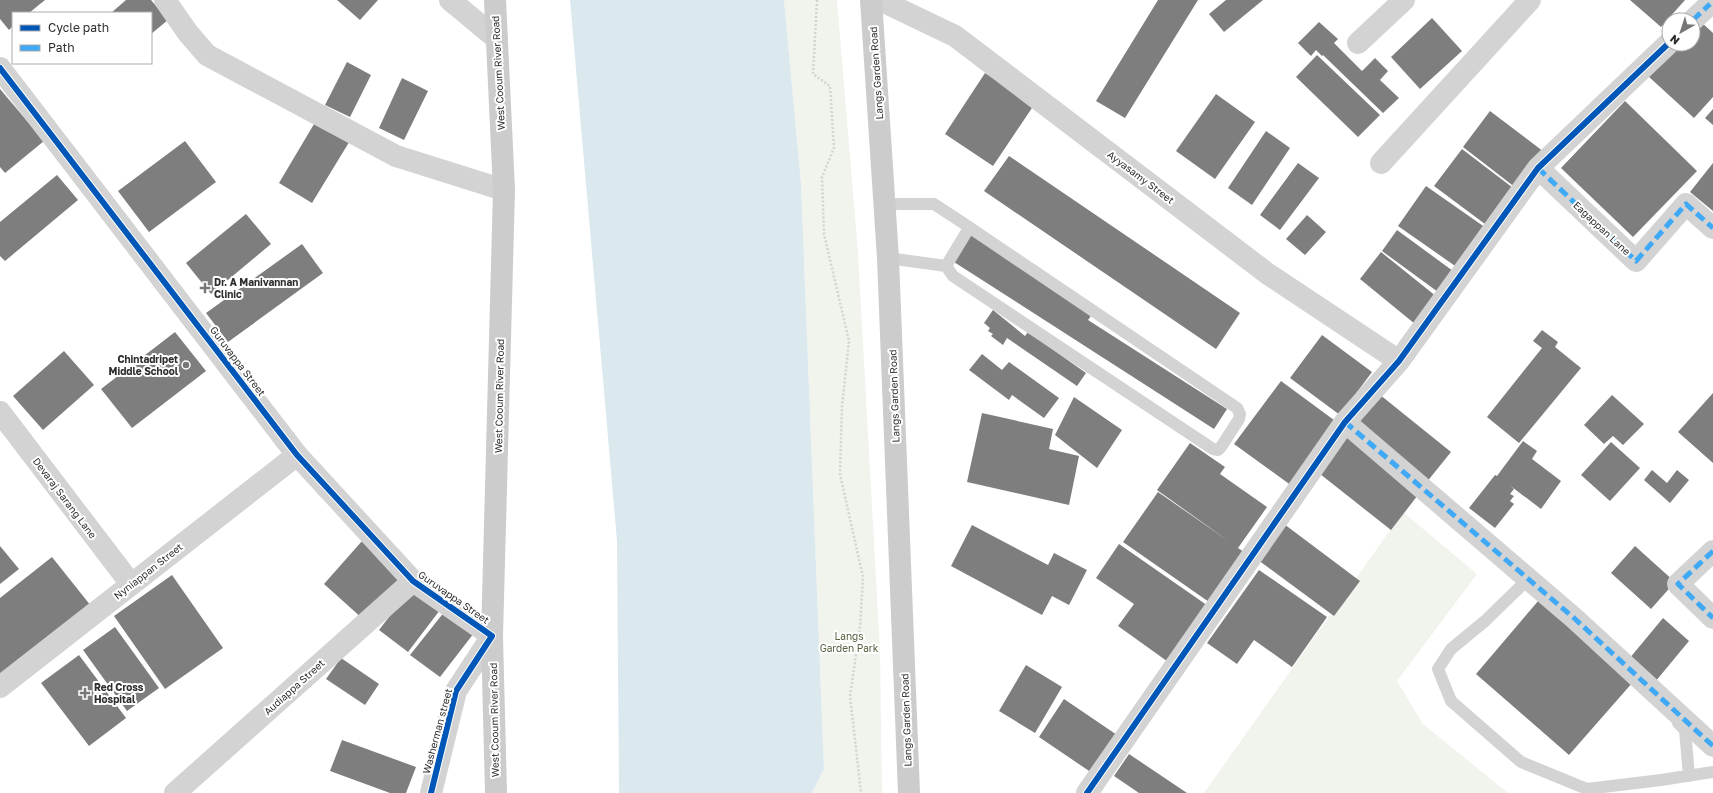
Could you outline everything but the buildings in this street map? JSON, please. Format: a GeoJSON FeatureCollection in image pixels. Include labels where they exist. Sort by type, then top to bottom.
{"type":"FeatureCollection","features":[{"type":"Feature","properties":{"kind":"street"},"geometry":{"type":"LineString","coordinates":[[165,0],[188,33],[207,55],[396,156],[504,190]]}},
{"type":"Feature","properties":{"kind":"street"},"geometry":{"type":"LineString","coordinates":[[450,0],[497,39]]}},
{"type":"Feature","properties":{"kind":"street","name":"West Cooum River Road"},"geometry":{"type":"LineString","coordinates":[[495,0],[504,190],[492,636],[496,793]]}},
{"type":"Feature","properties":{"kind":"street","name":"Langs Garden Road"},"geometry":{"type":"LineString","coordinates":[[871,0],[888,258],[909,793]]}},
{"type":"Feature","properties":{"kind":"street","name":"Ayyasamy Street"},"geometry":{"type":"LineString","coordinates":[[880,0],[955,36],[1268,274],[1399,361]]}},
{"type":"Feature","properties":{"kind":"street"},"geometry":{"type":"LineString","coordinates":[[1358,43],[1404,0]]}},
{"type":"Feature","properties":{"kind":"street"},"geometry":{"type":"LineString","coordinates":[[1380,163],[1530,0]]}},
{"type":"Feature","properties":{"kind":"street"},"geometry":{"type":"LineString","coordinates":[[1701,12],[1710,4]]}},
{"type":"Feature","properties":{"kind":"street"},"geometry":{"type":"LineString","coordinates":[[1087,793],[1345,422],[1399,361],[1538,168],[1661,51]]}},
{"type":"Feature","properties":{"kind":"street","name":"Guruvappa Street"},"geometry":{"type":"LineString","coordinates":[[0,68],[297,455],[413,582],[492,636]]}},
{"type":"Feature","properties":{"kind":"street","name":"Eagappan Lane"},"geometry":{"type":"LineString","coordinates":[[1538,168],[1636,261],[1686,204],[1713,228]]}},
{"type":"Feature","properties":{"kind":"street","name":"Devaraj Sarang Lane"},"geometry":{"type":"LineString","coordinates":[[0,412],[130,584]]}},
{"type":"Feature","properties":{"kind":"street"},"geometry":{"type":"LineString","coordinates":[[1345,422],[1574,618],[1713,746]]}},
{"type":"Feature","properties":{"kind":"street","name":"Nyniappan Street"},"geometry":{"type":"LineString","coordinates":[[0,687],[297,455]]}},
{"type":"Feature","properties":{"kind":"street"},"geometry":{"type":"LineString","coordinates":[[1713,551],[1678,584],[1713,618]]}},
{"type":"Feature","properties":{"kind":"street","name":"Audiappa Street"},"geometry":{"type":"LineString","coordinates":[[175,793],[413,582]]}},
{"type":"Feature","properties":{"kind":"street","name":"Washerman street"},"geometry":{"type":"LineString","coordinates":[[431,793],[456,690],[492,636]]}},
{"type":"Feature","properties":{"kind":"lane"},"geometry":{"type":"LineString","coordinates":[[884,204],[934,204],[1237,408],[1240,414],[1239,419],[1221,447],[1218,450],[1213,449],[953,276],[946,266],[888,258]]}},
{"type":"Feature","properties":{"kind":"lane"},"geometry":{"type":"LineString","coordinates":[[946,266],[969,228]]}},
{"type":"Feature","properties":{"kind":"lane"},"geometry":{"type":"LineString","coordinates":[[1689,776],[1685,730],[1526,581],[1485,621],[1451,649],[1438,668],[1451,701],[1521,762],[1587,789],[1689,776],[1713,772]]}},
{"type":"Feature","properties":{"kind":"path"},"geometry":{"type":"LineString","coordinates":[[817,0],[813,74],[830,86],[834,148],[822,177],[824,234],[849,341],[842,406],[840,474],[863,578],[860,627],[850,696],[861,793]]}},
{"type":"Feature","properties":{"kind":"green space","name":"Langs Garden Park"},"geometry":{"type":"Polygon","coordinates":[[[784,0],[837,0],[858,253],[880,651],[882,793],[812,793],[824,769],[801,183],[784,0]]]}},
{"type":"Feature","properties":{"kind":"green space"},"geometry":{"type":"Polygon","coordinates":[[[1403,512],[1477,574],[1397,681],[1423,724],[1508,793],[1204,793],[1403,512]]]}},
{"type":"Feature","properties":{"kind":"shaded area"},"geometry":{"type":"Polygon","coordinates":[[[570,0],[784,0],[801,183],[824,769],[812,793],[619,793],[617,541],[570,0]]]}},
{"type":"Feature","properties":{"kind":"marked path"},"geometry":{"type":"LineString","coordinates":[[1701,12],[1710,4]]}},
{"type":"Feature","properties":{"kind":"marked path"},"geometry":{"type":"LineString","coordinates":[[1538,168],[1636,261],[1686,204],[1713,228]]}},
{"type":"Feature","properties":{"kind":"marked path"},"geometry":{"type":"LineString","coordinates":[[1345,422],[1574,618],[1713,746]]}},
{"type":"Feature","properties":{"kind":"marked path"},"geometry":{"type":"LineString","coordinates":[[1713,551],[1678,584],[1713,618]]}},
{"type":"Feature","properties":{"kind":"cycle path"},"geometry":{"type":"LineString","coordinates":[[1087,793],[1345,422],[1399,361],[1538,168],[1661,51]]}},
{"type":"Feature","properties":{"kind":"cycle path"},"geometry":{"type":"LineString","coordinates":[[0,68],[297,455],[413,581],[492,636],[456,691],[431,793]]}},
{"type":"Feature","properties":{"kind":"place","name":"Dr. A Manivannan Clinic"},"geometry":{"type":"Point","coordinates":[205,288]}},
{"type":"Feature","properties":{"kind":"place","name":"Chintadripet Middle School"},"geometry":{"type":"Point","coordinates":[186,365]}},
{"type":"Feature","properties":{"kind":"place","name":"Red Cross Hospital"},"geometry":{"type":"Point","coordinates":[85,693]}}]}
